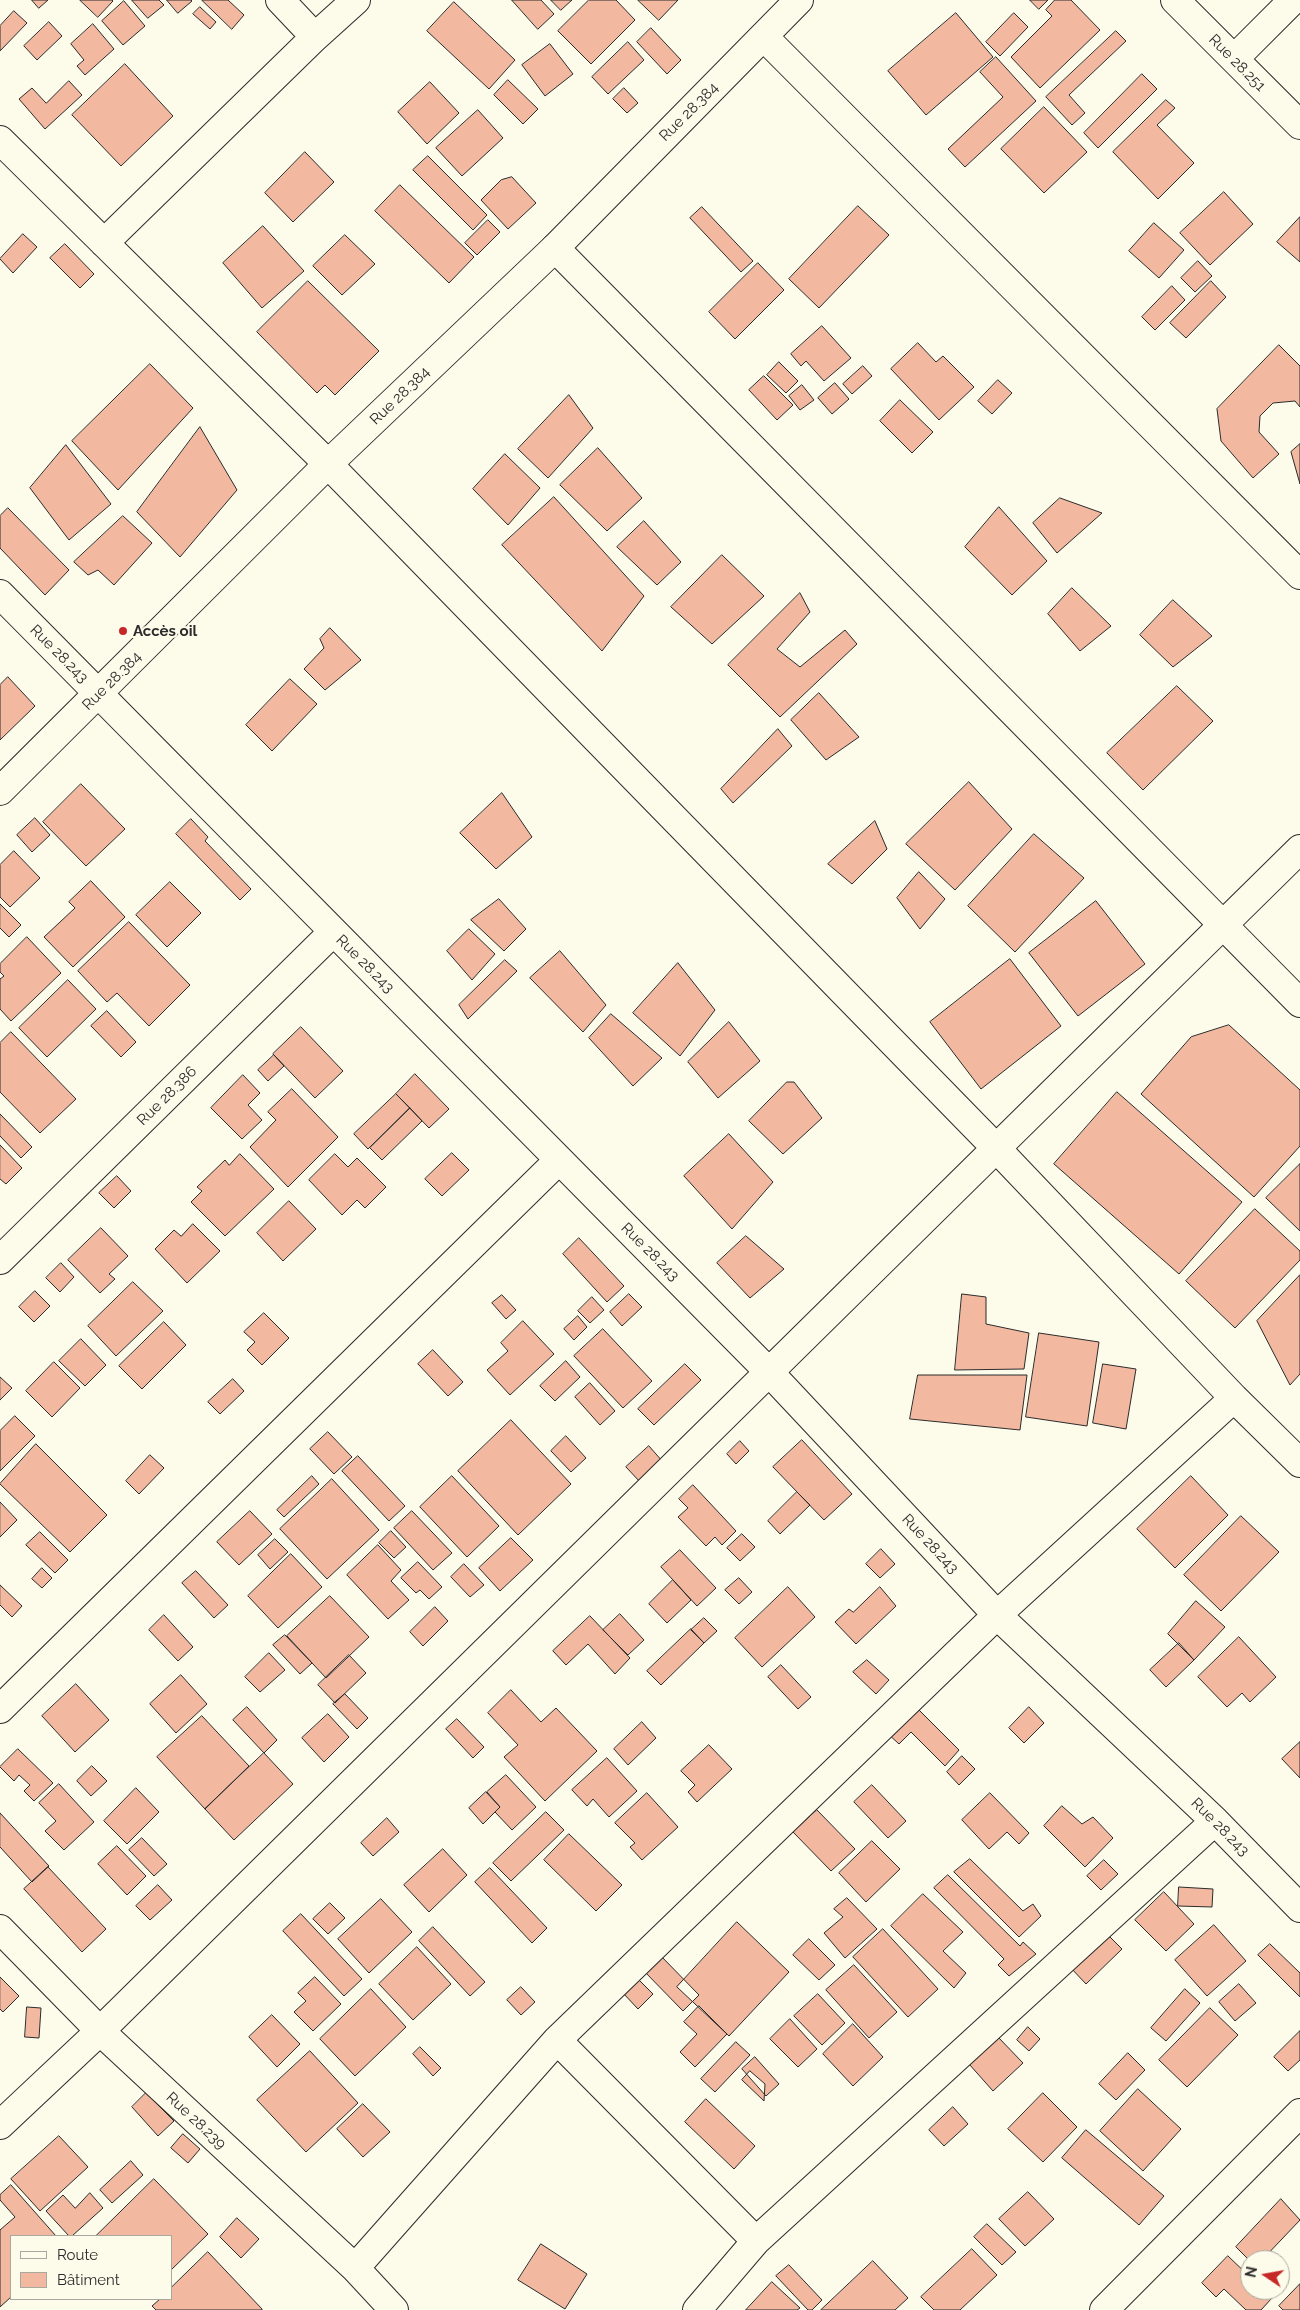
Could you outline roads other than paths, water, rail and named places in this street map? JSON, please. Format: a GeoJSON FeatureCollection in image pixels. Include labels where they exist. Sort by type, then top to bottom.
{"type":"FeatureCollection","features":[{"type":"Feature","properties":{"kind":"street"},"geometry":{"type":"LineString","coordinates":[[280,0],[315,37]]}},
{"type":"Feature","properties":{"kind":"street"},"geometry":{"type":"LineString","coordinates":[[104,244],[315,37],[356,0]]}},
{"type":"Feature","properties":{"kind":"street","name":"Rue 28.384"},"geometry":{"type":"LineString","coordinates":[[0,791],[328,464],[555,248],[799,0]]}},
{"type":"Feature","properties":{"kind":"street","name":"Rue 28.251"},"geometry":{"type":"LineString","coordinates":[[1175,0],[1300,126]]}},
{"type":"Feature","properties":{"kind":"street"},"geometry":{"type":"LineString","coordinates":[[1234,59],[1293,0]]}},
{"type":"Feature","properties":{"kind":"street"},"geometry":{"type":"LineString","coordinates":[[764,37],[1300,575]]}},
{"type":"Feature","properties":{"kind":"street"},"geometry":{"type":"LineString","coordinates":[[0,140],[328,464],[996,1148],[1234,1398],[1300,1463]]}},
{"type":"Feature","properties":{"kind":"street"},"geometry":{"type":"LineString","coordinates":[[555,248],[1300,1003]]}},
{"type":"Feature","properties":{"kind":"street","name":"Rue 28.243"},"geometry":{"type":"LineString","coordinates":[[0,594],[768,1372],[997,1615],[1215,1821],[1300,1908]]}},
{"type":"Feature","properties":{"kind":"street"},"geometry":{"type":"LineString","coordinates":[[0,2124],[100,2031],[1300,848]]}},
{"type":"Feature","properties":{"kind":"street","name":"Rue 28.386"},"geometry":{"type":"LineString","coordinates":[[0,1260],[333,932]]}},
{"type":"Feature","properties":{"kind":"street"},"geometry":{"type":"LineString","coordinates":[[0,1709],[560,1160]]}},
{"type":"Feature","properties":{"kind":"street"},"geometry":{"type":"LineString","coordinates":[[355,2268],[557,2040],[997,1615],[1234,1398]]}},
{"type":"Feature","properties":{"kind":"street"},"geometry":{"type":"LineString","coordinates":[[697,2310],[756,2241],[1215,1821]]}},
{"type":"Feature","properties":{"kind":"street","name":"Rue 28.239"},"geometry":{"type":"LineString","coordinates":[[0,1929],[100,2031],[355,2268],[394,2310]]}},
{"type":"Feature","properties":{"kind":"street"},"geometry":{"type":"LineString","coordinates":[[557,2040],[756,2241]]}},
{"type":"Feature","properties":{"kind":"street"},"geometry":{"type":"LineString","coordinates":[[1104,2310],[1300,2114]]}},
{"type":"Feature","properties":{"kind":"place","name":"Accès oil"},"geometry":{"type":"Point","coordinates":[123,631]}}]}
